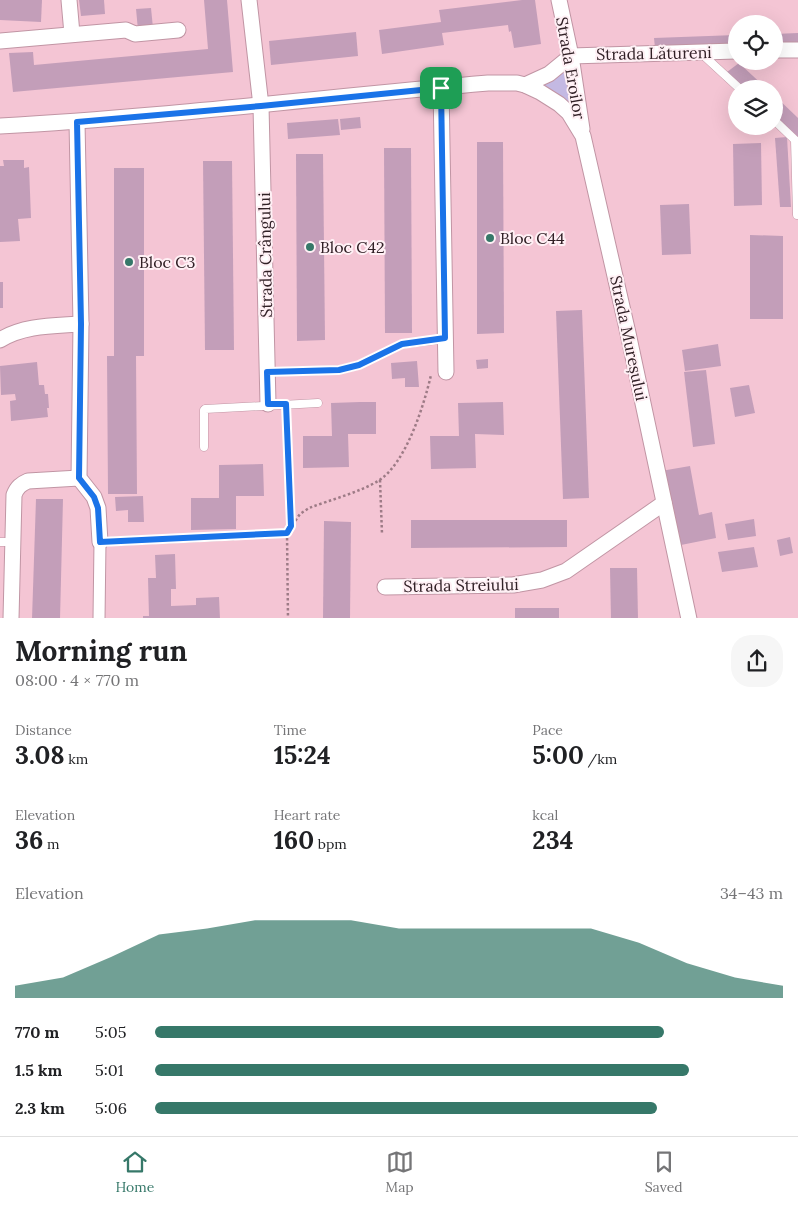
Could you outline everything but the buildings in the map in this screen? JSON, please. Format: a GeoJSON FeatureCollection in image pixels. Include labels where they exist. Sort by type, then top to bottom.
{"type":"FeatureCollection","features":[{"type":"Feature","properties":{"kind":"street"},"geometry":{"type":"LineString","coordinates":[[69,0],[72,34]]}},
{"type":"Feature","properties":{"kind":"street","name":"Strada Crângului"},"geometry":{"type":"LineString","coordinates":[[249,0],[261,106],[268,404]]}},
{"type":"Feature","properties":{"kind":"street","name":"Strada Eroilor"},"geometry":{"type":"LineString","coordinates":[[559,0],[571,56],[583,136]]}},
{"type":"Feature","properties":{"kind":"street"},"geometry":{"type":"LineString","coordinates":[[0,41],[126,30],[134,34],[178,30]]}},
{"type":"Feature","properties":{"kind":"street"},"geometry":{"type":"LineString","coordinates":[[783,50],[798,50]]}},
{"type":"Feature","properties":{"kind":"street","name":"Strada Lătureni"},"geometry":{"type":"LineString","coordinates":[[571,56],[728,51]]}},
{"type":"Feature","properties":{"kind":"street","name":"Strada Mureșului"},"geometry":{"type":"LineString","coordinates":[[525,85],[549,74],[571,56]]}},
{"type":"Feature","properties":{"kind":"street","name":"Strada Mureșului"},"geometry":{"type":"LineString","coordinates":[[0,126],[77,122],[506,83],[525,85],[559,104],[569,113],[583,136],[628,333],[689,618]]}},
{"type":"Feature","properties":{"kind":"street"},"geometry":{"type":"LineString","coordinates":[[439,372],[445,338],[441,88]]}},
{"type":"Feature","properties":{"kind":"street"},"geometry":{"type":"LineString","coordinates":[[77,122],[81,324],[79,478],[94,497],[98,508],[100,542],[99,618]]}},
{"type":"Feature","properties":{"kind":"street"},"geometry":{"type":"LineString","coordinates":[[3,336],[30,328],[81,324]]}},
{"type":"Feature","properties":{"kind":"street"},"geometry":{"type":"LineString","coordinates":[[11,618],[6,542],[16,490],[22,483],[28,481],[79,478]]}},
{"type":"Feature","properties":{"kind":"street","name":"Strada Streiului"},"geometry":{"type":"LineString","coordinates":[[385,586],[498,586],[528,583],[556,576],[576,566],[664,503]]}},
{"type":"Feature","properties":{"kind":"lane"},"geometry":{"type":"LineString","coordinates":[[701,52],[731,80]]}},
{"type":"Feature","properties":{"kind":"lane"},"geometry":{"type":"LineString","coordinates":[[783,129],[796,141],[797,215]]}},
{"type":"Feature","properties":{"kind":"lane"},"geometry":{"type":"LineString","coordinates":[[267,372],[339,370],[359,365],[402,344],[445,338]]}},
{"type":"Feature","properties":{"kind":"lane"},"geometry":{"type":"LineString","coordinates":[[204,447],[205,409],[318,402]]}},
{"type":"Feature","properties":{"kind":"lane"},"geometry":{"type":"LineString","coordinates":[[100,542],[233,536]]}},
{"type":"Feature","properties":{"kind":"path"},"geometry":{"type":"LineString","coordinates":[[288,618],[287,533],[291,526],[300,514],[309,508],[380,480],[405,450],[439,372]]}},
{"type":"Feature","properties":{"kind":"path"},"geometry":{"type":"LineString","coordinates":[[286,404],[291,526]]}},
{"type":"Feature","properties":{"kind":"path"},"geometry":{"type":"LineString","coordinates":[[380,480],[382,534]]}},
{"type":"Feature","properties":{"kind":"path"},"geometry":{"type":"LineString","coordinates":[[233,536],[287,533]]}},
{"type":"Feature","properties":{"kind":"shaded area"},"geometry":{"type":"Polygon","coordinates":[[[566,65],[572,107],[536,86],[566,65]]]}},
{"type":"Feature","properties":{"kind":"place","name":"Bloc C44"},"geometry":{"type":"Point","coordinates":[490,238]}},
{"type":"Feature","properties":{"kind":"place","name":"Bloc C42"},"geometry":{"type":"Point","coordinates":[310,247]}},
{"type":"Feature","properties":{"kind":"place","name":"Bloc C3"},"geometry":{"type":"Point","coordinates":[129,262]}},
{"type":"Feature","properties":{"kind":"route"},"geometry":{"type":"LineString","coordinates":[[441,88],[445,338],[402,344],[359,365],[339,370],[267,372],[268,404],[286,404],[291,526],[287,533],[100,542],[98,508],[94,497],[79,478],[81,324],[77,122],[441,88]]}}]}
